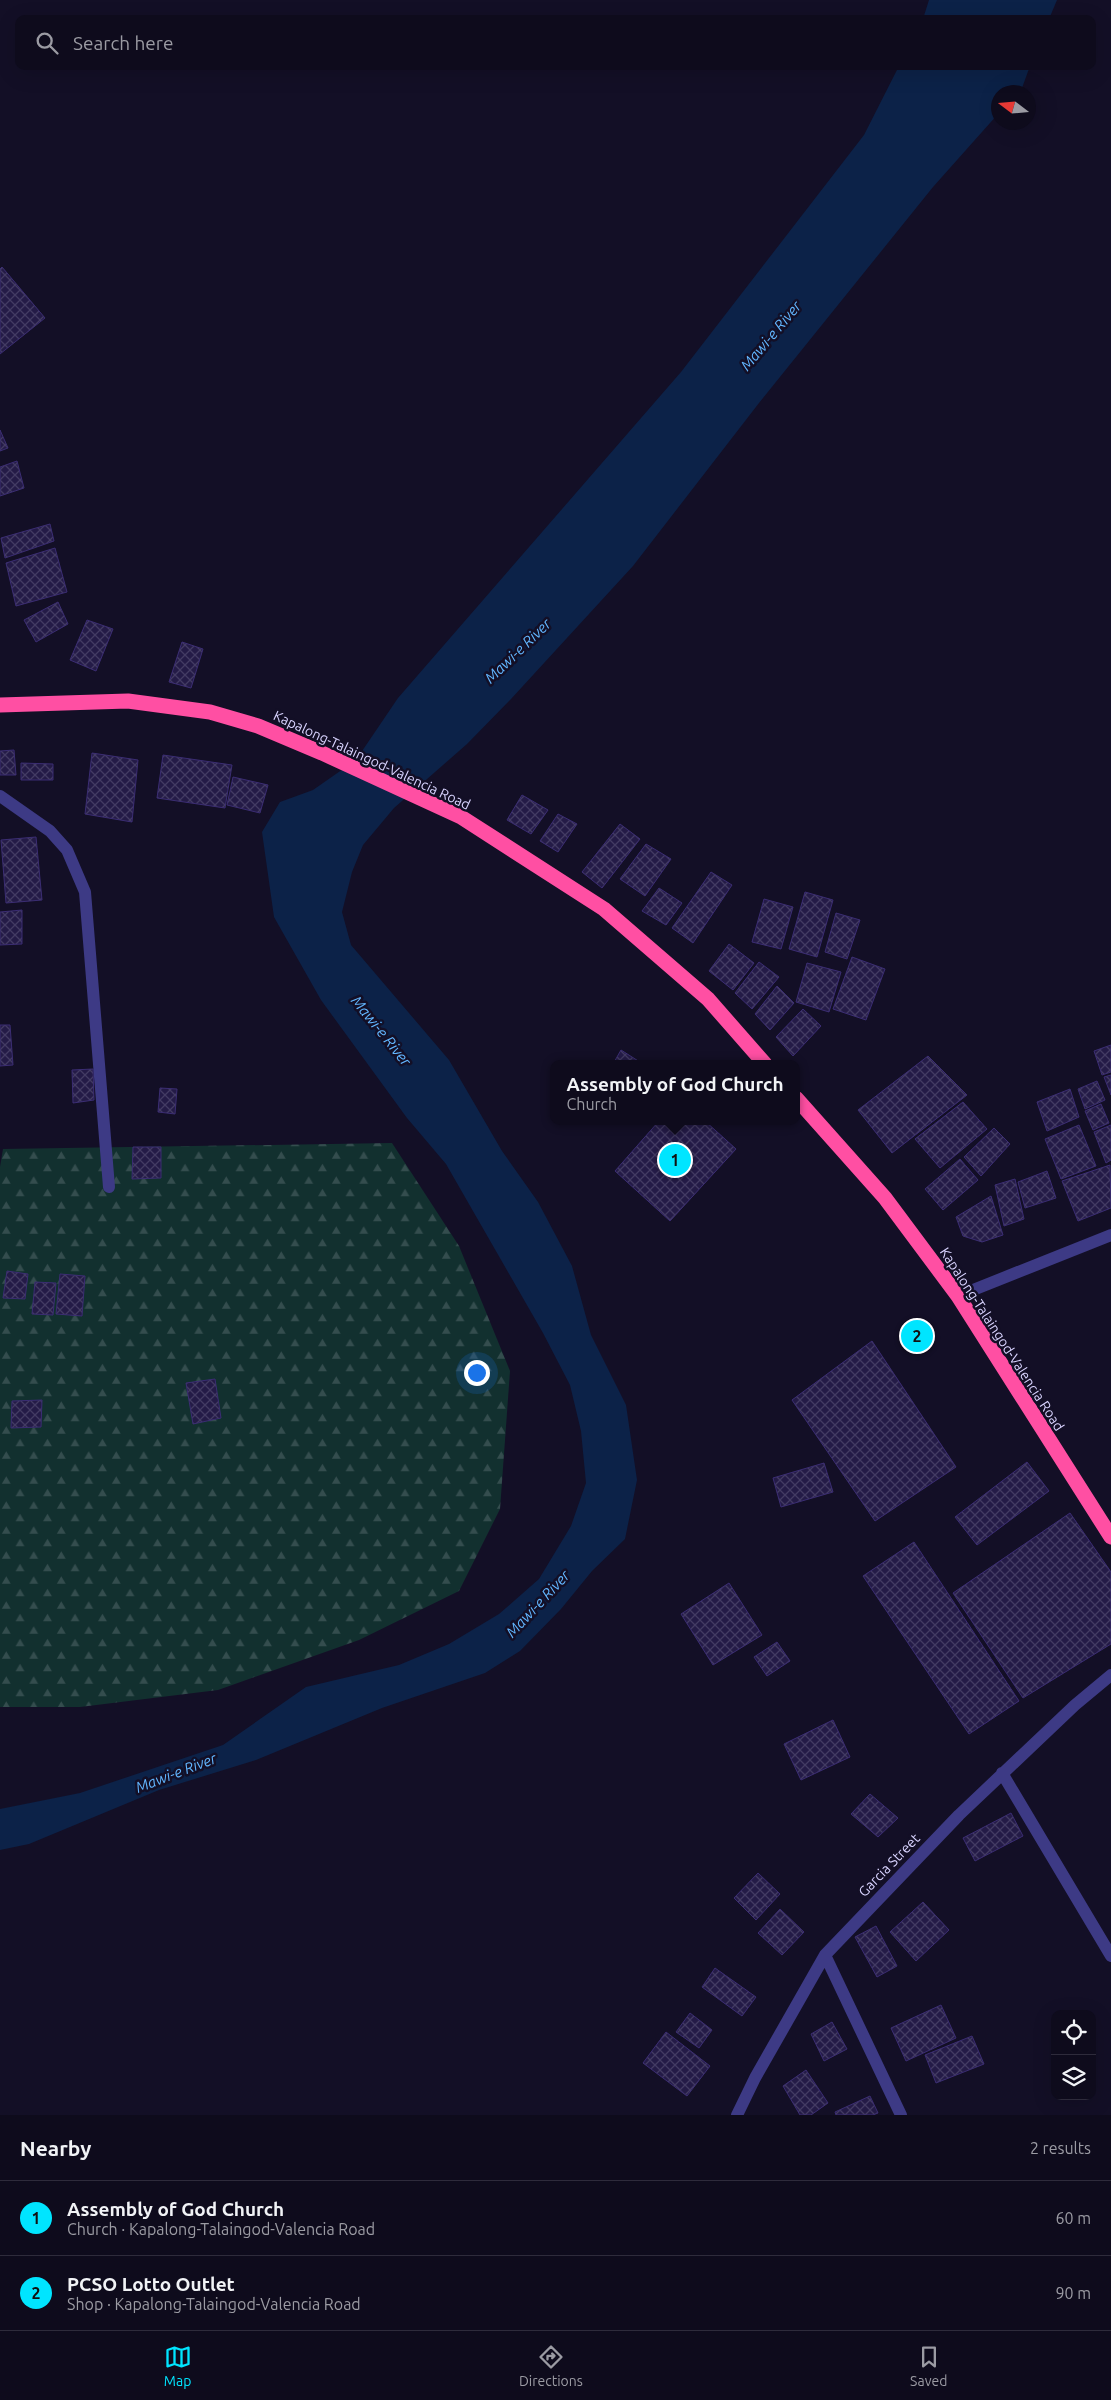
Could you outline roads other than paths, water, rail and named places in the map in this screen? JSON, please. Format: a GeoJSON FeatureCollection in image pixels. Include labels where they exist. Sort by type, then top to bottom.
{"type":"FeatureCollection","features":[{"type":"Feature","properties":{"kind":"highway","name":"Kapalong-Talaingod-Valencia Road"},"geometry":{"type":"LineString","coordinates":[[0,705],[128,701],[210,712],[258,726],[322,753],[461,817],[604,909],[708,999],[761,1060]]}},
{"type":"Feature","properties":{"kind":"highway","name":"Kapalong-Talaingod-Valencia Road"},"geometry":{"type":"LineString","coordinates":[[800,1102],[885,1198],[958,1296],[1111,1537]]}},
{"type":"Feature","properties":{"kind":"street"},"geometry":{"type":"LineString","coordinates":[[0,796],[50,831],[67,850],[85,892],[109,1187]]}},
{"type":"Feature","properties":{"kind":"street"},"geometry":{"type":"LineString","coordinates":[[958,1296],[1111,1235]]}},
{"type":"Feature","properties":{"kind":"street","name":"Garcia Street"},"geometry":{"type":"LineString","coordinates":[[737,2115],[825,1955],[907,1867],[1002,1773],[1111,1675]]}},
{"type":"Feature","properties":{"kind":"street"},"geometry":{"type":"LineString","coordinates":[[1002,1773],[1111,1956]]}},
{"type":"Feature","properties":{"kind":"street"},"geometry":{"type":"LineString","coordinates":[[825,1955],[901,2115]]}},
{"type":"Feature","properties":{"kind":"water"},"geometry":{"type":"Polygon","coordinates":[[[929,0],[1057,0],[1051,15],[924,15],[929,0]]]}},
{"type":"Feature","properties":{"kind":"water","name":"Mawi-e River"},"geometry":{"type":"Polygon","coordinates":[[[897,70],[1029,70],[1023,85],[991,85],[991,122],[933,187],[759,403],[633,566],[467,744],[394,808],[363,845],[352,872],[342,912],[351,945],[449,1060],[502,1151],[538,1202],[572,1266],[591,1335],[626,1405],[637,1480],[625,1539],[592,1571],[561,1609],[520,1651],[485,1673],[382,1708],[256,1760],[159,1790],[29,1844],[0,1850],[0,1809],[80,1793],[223,1745],[306,1687],[399,1665],[449,1644],[499,1614],[539,1579],[571,1526],[586,1483],[581,1431],[570,1385],[543,1333],[446,1164],[407,1118],[321,1000],[274,917],[262,832],[280,802],[313,790],[356,760],[398,698],[681,372],[864,135],[897,70]]]}},
{"type":"Feature","properties":{"kind":"place","name":"Assembly of God Church"},"geometry":{"type":"Point","coordinates":[675,1160]}},
{"type":"Feature","properties":{"kind":"place","name":"PCSO Lotto Outlet"},"geometry":{"type":"Point","coordinates":[917,1336]}}]}
